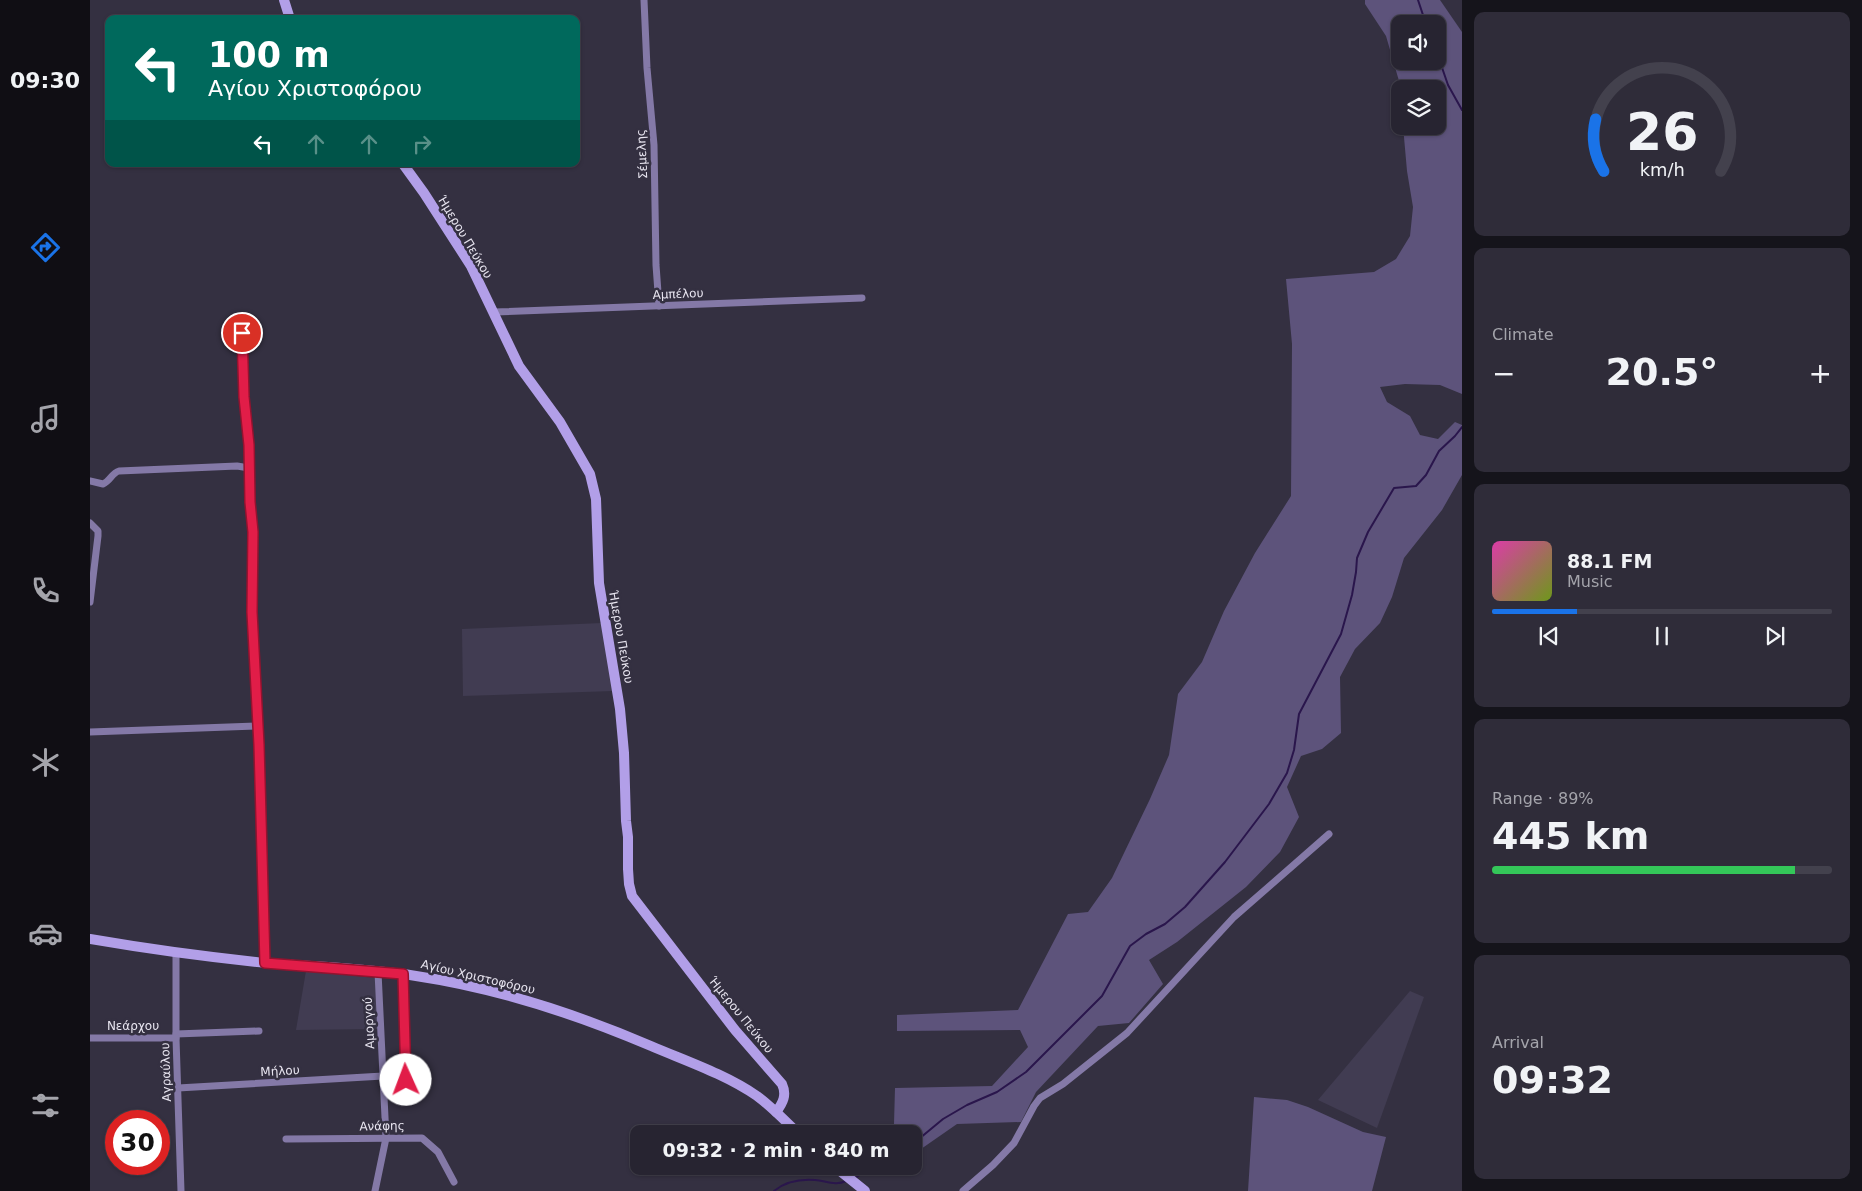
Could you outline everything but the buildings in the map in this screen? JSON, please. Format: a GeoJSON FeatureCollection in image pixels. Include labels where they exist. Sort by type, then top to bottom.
{"type":"FeatureCollection","features":[{"type":"Feature","properties":{"kind":"street"},"geometry":{"type":"LineString","coordinates":[[284,0],[289,15]]}},
{"type":"Feature","properties":{"kind":"street","name":"Σέμελης"},"geometry":{"type":"LineString","coordinates":[[644,0],[646,68],[654,145],[656,264],[659,306]]}},
{"type":"Feature","properties":{"kind":"street","name":"Ήμερου Πεύκου"},"geometry":{"type":"LineString","coordinates":[[404,167],[471,266],[519,366],[560,422],[584,462],[596,499],[599,583],[620,709],[624,753],[629,884],[632,896],[735,1030],[782,1084],[785,1096],[776,1112]]}},
{"type":"Feature","properties":{"kind":"street","name":"Αμπέλου"},"geometry":{"type":"LineString","coordinates":[[494,312],[862,298]]}},
{"type":"Feature","properties":{"kind":"street"},"geometry":{"type":"LineString","coordinates":[[242,320],[244,389],[253,532],[252,612],[258,726],[265,963]]}},
{"type":"Feature","properties":{"kind":"street"},"geometry":{"type":"LineString","coordinates":[[90,481],[103,484],[119,471],[237,466],[249,468]]}},
{"type":"Feature","properties":{"kind":"street"},"geometry":{"type":"LineString","coordinates":[[90,523],[98,532],[90,602]]}},
{"type":"Feature","properties":{"kind":"street"},"geometry":{"type":"LineString","coordinates":[[90,732],[258,726]]}},
{"type":"Feature","properties":{"kind":"street"},"geometry":{"type":"LineString","coordinates":[[963,1191],[993,1165],[1014,1143],[1040,1098],[1063,1084],[1127,1033],[1234,917],[1329,834]]}},
{"type":"Feature","properties":{"kind":"street","name":"Αγίου Χριστοφόρου"},"geometry":{"type":"LineString","coordinates":[[90,939],[176,953],[265,963],[403,974],[464,985],[539,1004],[602,1026],[718,1075],[756,1096],[790,1125]]}},
{"type":"Feature","properties":{"kind":"street","name":"Αγραύλου"},"geometry":{"type":"LineString","coordinates":[[176,953],[176,1036],[182,1191]]}},
{"type":"Feature","properties":{"kind":"street","name":"Αμοργού"},"geometry":{"type":"LineString","coordinates":[[375,1191],[386,1138],[378,972]]}},
{"type":"Feature","properties":{"kind":"street"},"geometry":{"type":"LineString","coordinates":[[403,974],[406,1080]]}},
{"type":"Feature","properties":{"kind":"street","name":"Νεάρχου"},"geometry":{"type":"LineString","coordinates":[[90,1038],[176,1036],[259,1031]]}},
{"type":"Feature","properties":{"kind":"street","name":"Μήλου"},"geometry":{"type":"LineString","coordinates":[[178,1088],[383,1076]]}},
{"type":"Feature","properties":{"kind":"street","name":"Ανάφης"},"geometry":{"type":"LineString","coordinates":[[286,1139],[422,1138],[438,1152],[454,1182]]}},
{"type":"Feature","properties":{"kind":"street"},"geometry":{"type":"LineString","coordinates":[[845,1175],[861,1188]]}},
{"type":"Feature","properties":{"kind":"shaded area"},"geometry":{"type":"Polygon","coordinates":[[[1365,0],[1440,0],[1462,32],[1462,394],[1440,385],[1405,384],[1380,387],[1387,402],[1410,416],[1420,435],[1438,439],[1455,422],[1462,425],[1462,475],[1442,510],[1404,558],[1392,597],[1380,623],[1355,649],[1340,677],[1341,733],[1322,749],[1301,756],[1287,787],[1299,817],[1280,852],[1246,887],[1177,942],[1149,960],[1163,984],[1129,1023],[1098,1026],[1036,1092],[1021,1122],[957,1124],[922,1148],[922,1125],[894,1124],[895,1088],[992,1086],[1028,1047],[1020,1030],[897,1031],[897,1015],[1018,1010],[1068,914],[1088,912],[1112,878],[1169,755],[1178,694],[1202,662],[1224,611],[1255,553],[1291,496],[1292,344],[1286,279],[1374,272],[1396,259],[1410,236],[1413,207],[1404,135],[1446,135],[1446,80],[1399,80],[1396,70],[1446,70],[1446,15],[1391,15],[1391,53],[1386,36],[1365,4],[1365,0]]]}},
{"type":"Feature","properties":{"kind":"shaded area"},"geometry":{"type":"Polygon","coordinates":[[[602,623],[613,691],[463,696],[462,629],[602,623]]]}},
{"type":"Feature","properties":{"kind":"shaded area"},"geometry":{"type":"Polygon","coordinates":[[[306,971],[376,978],[378,1029],[296,1030],[306,971]]]}},
{"type":"Feature","properties":{"kind":"shaded area"},"geometry":{"type":"Polygon","coordinates":[[[1410,991],[1424,997],[1377,1128],[1318,1100],[1410,991]]]}},
{"type":"Feature","properties":{"kind":"shaded area"},"geometry":{"type":"Polygon","coordinates":[[[1254,1097],[1287,1100],[1308,1107],[1363,1132],[1386,1137],[1372,1191],[1248,1191],[1254,1097]]]}},
{"type":"Feature","properties":{"kind":"waterway"},"geometry":{"type":"LineString","coordinates":[[1418,0],[1423,15]]}},
{"type":"Feature","properties":{"kind":"waterway"},"geometry":{"type":"LineString","coordinates":[[1443,70],[1448,85],[1462,110]]}},
{"type":"Feature","properties":{"kind":"waterway"},"geometry":{"type":"LineString","coordinates":[[922,1136],[943,1119],[967,1105],[997,1092],[1026,1072],[1102,996],[1130,946],[1146,934],[1165,924],[1185,907],[1225,862],[1269,804],[1287,773],[1294,750],[1299,714],[1341,634],[1352,595],[1357,558],[1368,532],[1394,488],[1416,486],[1426,475],[1439,451],[1462,427]]}},
{"type":"Feature","properties":{"kind":"waterway"},"geometry":{"type":"LineString","coordinates":[[855,1178],[860,1175]]}},
{"type":"Feature","properties":{"kind":"waterway"},"geometry":{"type":"LineString","coordinates":[[774,1191],[788,1183],[804,1180],[835,1183],[846,1181]]}},
{"type":"Feature","properties":{"kind":"route"},"geometry":{"type":"LineString","coordinates":[[242,333],[244,397],[249,445],[250,502],[254,550],[252,612],[259,745],[265,963],[403,974],[406,1080]]}}]}
